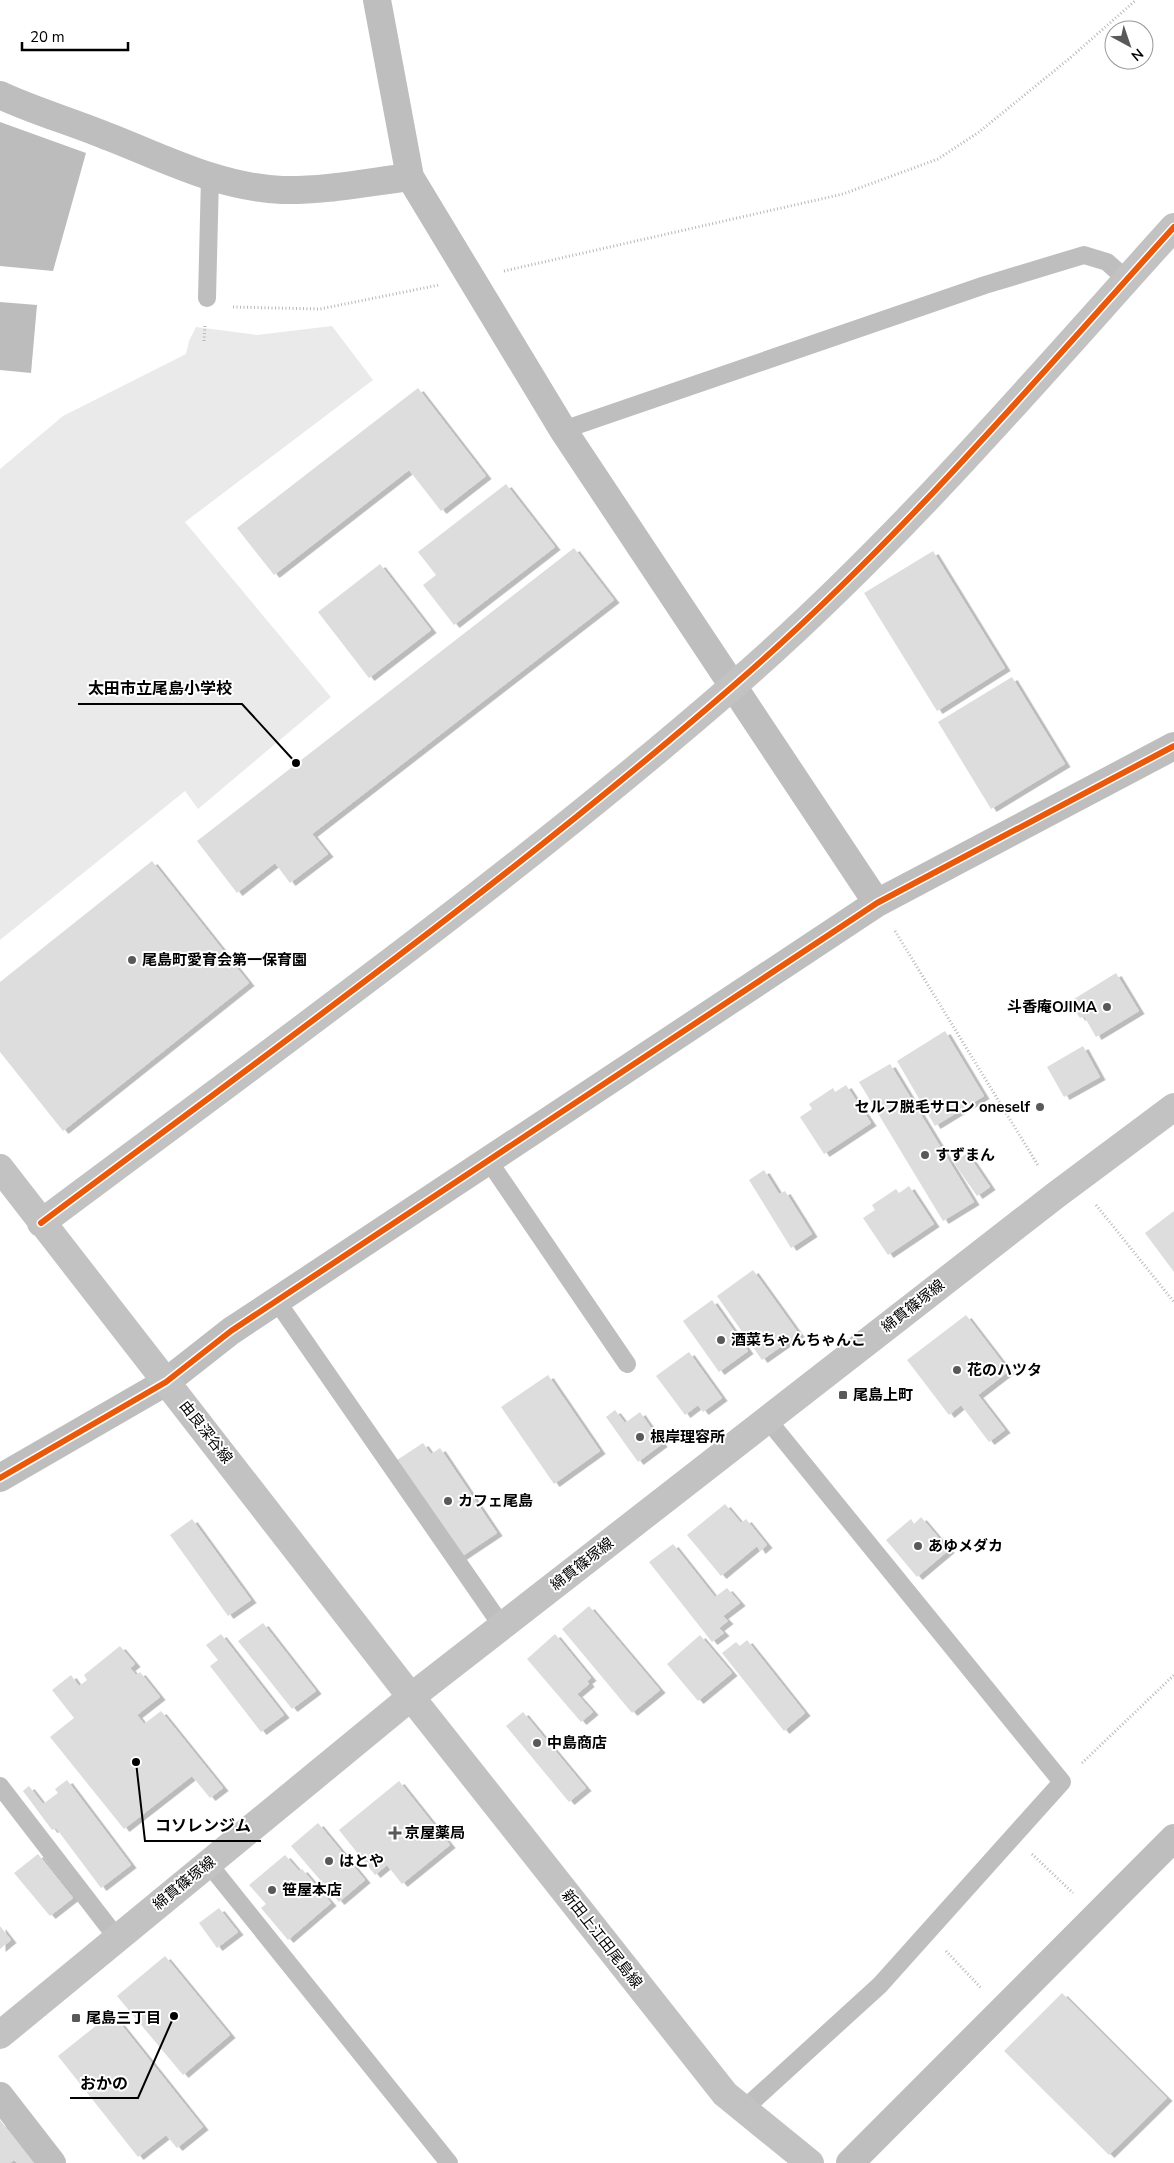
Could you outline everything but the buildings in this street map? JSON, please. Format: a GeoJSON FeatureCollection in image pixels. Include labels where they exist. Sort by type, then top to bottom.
{"type":"FeatureCollection","features":[{"type":"Feature","properties":{"kind":"main road"},"geometry":{"type":"LineString","coordinates":[[41,1223],[394,959],[567,825],[734,685],[841,586],[938,487],[1174,227]]}},
{"type":"Feature","properties":{"kind":"main road","name":"綿貫篠塚線"},"geometry":{"type":"LineString","coordinates":[[0,2034],[411,1697],[1066,1187],[1174,1107]]}},
{"type":"Feature","properties":{"kind":"main road","name":"由良深谷線"},"geometry":{"type":"LineString","coordinates":[[0,1168],[411,1697]]}},
{"type":"Feature","properties":{"kind":"main road","name":"新田上江田尾島線"},"geometry":{"type":"LineString","coordinates":[[411,1697],[725,2094],[810,2163]]}},
{"type":"Feature","properties":{"kind":"street"},"geometry":{"type":"LineString","coordinates":[[377,0],[410,177],[563,430],[877,903]]}},
{"type":"Feature","properties":{"kind":"street"},"geometry":{"type":"LineString","coordinates":[[0,95],[210,177],[228,182],[282,190],[344,186],[410,177]]}},
{"type":"Feature","properties":{"kind":"street"},"geometry":{"type":"LineString","coordinates":[[0,1478],[166,1382],[230,1331],[276,1300],[877,903],[1174,746]]}},
{"type":"Feature","properties":{"kind":"street"},"geometry":{"type":"LineString","coordinates":[[850,2163],[1174,1838]]}},
{"type":"Feature","properties":{"kind":"street"},"geometry":{"type":"LineString","coordinates":[[0,2096],[52,2163]]}},
{"type":"Feature","properties":{"kind":"lane"},"geometry":{"type":"LineString","coordinates":[[207,298],[210,177]]}},
{"type":"Feature","properties":{"kind":"lane"},"geometry":{"type":"LineString","coordinates":[[563,430],[976,288],[1084,255],[1107,262],[1126,279]]}},
{"type":"Feature","properties":{"kind":"lane"},"geometry":{"type":"LineString","coordinates":[[488,1160],[627,1364]]}},
{"type":"Feature","properties":{"kind":"lane"},"geometry":{"type":"LineString","coordinates":[[276,1300],[502,1626]]}},
{"type":"Feature","properties":{"kind":"lane"},"geometry":{"type":"LineString","coordinates":[[744,2109],[880,1985],[1061,1783],[767,1419]]}},
{"type":"Feature","properties":{"kind":"lane"},"geometry":{"type":"LineString","coordinates":[[0,1786],[117,1938]]}},
{"type":"Feature","properties":{"kind":"lane"},"geometry":{"type":"LineString","coordinates":[[208,1863],[449,2163]]}},
{"type":"Feature","properties":{"kind":"path"},"geometry":{"type":"LineString","coordinates":[[496,273],[843,194],[938,158],[979,132],[1070,58],[1136,0]]}},
{"type":"Feature","properties":{"kind":"path"},"geometry":{"type":"LineString","coordinates":[[207,298],[236,309],[320,310],[447,283]]}},
{"type":"Feature","properties":{"kind":"path"},"geometry":{"type":"LineString","coordinates":[[877,903],[1066,1187],[1174,1302]]}},
{"type":"Feature","properties":{"kind":"path"},"geometry":{"type":"LineString","coordinates":[[1061,1783],[1174,1675]]}},
{"type":"Feature","properties":{"kind":"path"},"geometry":{"type":"LineString","coordinates":[[1013,1836],[1096,1916]]}},
{"type":"Feature","properties":{"kind":"path"},"geometry":{"type":"LineString","coordinates":[[927,1932],[1002,2010]]}},
{"type":"Feature","properties":{"kind":"shaded area"},"geometry":{"type":"Polygon","coordinates":[[[0,122],[86,153],[53,271],[0,266],[0,122]]]}},
{"type":"Feature","properties":{"kind":"shaded area"},"geometry":{"type":"Polygon","coordinates":[[[0,302],[37,305],[31,373],[0,370],[0,302]]]}},
{"type":"Feature","properties":{"kind":"shaded area"},"geometry":{"type":"Polygon","coordinates":[[[332,326],[373,380],[185,522],[331,697],[198,809],[185,791],[0,940],[0,469],[63,416],[186,354],[189,341],[196,327],[257,335],[332,326]]]}},
{"type":"Feature","properties":{"kind":"cycle path"},"geometry":{"type":"LineString","coordinates":[[41,1223],[392,961],[564,827],[732,687],[849,579],[905,522],[1014,405],[1174,227]]}},
{"type":"Feature","properties":{"kind":"cycle path"},"geometry":{"type":"LineString","coordinates":[[0,1478],[166,1382],[231,1331],[877,903],[1174,746]]}},
{"type":"Feature","properties":{"kind":"place","name":"太田市立尾島小学校"},"geometry":{"type":"Point","coordinates":[296,763]}},
{"type":"Feature","properties":{"kind":"place","name":"尾島町愛育会第一保育園"},"geometry":{"type":"Point","coordinates":[132,960]}},
{"type":"Feature","properties":{"kind":"place","name":"斗香庵OJIMA"},"geometry":{"type":"Point","coordinates":[1107,1007]}},
{"type":"Feature","properties":{"kind":"place","name":"セルフ脱毛サロン oneself"},"geometry":{"type":"Point","coordinates":[1040,1107]}},
{"type":"Feature","properties":{"kind":"place","name":"すずまん"},"geometry":{"type":"Point","coordinates":[925,1155]}},
{"type":"Feature","properties":{"kind":"place","name":"酒菜ちゃんちゃんこ"},"geometry":{"type":"Point","coordinates":[721,1340]}},
{"type":"Feature","properties":{"kind":"place","name":"花のハツタ"},"geometry":{"type":"Point","coordinates":[957,1370]}},
{"type":"Feature","properties":{"kind":"place","name":"尾島上町"},"geometry":{"type":"Point","coordinates":[843,1395]}},
{"type":"Feature","properties":{"kind":"place","name":"根岸理容所"},"geometry":{"type":"Point","coordinates":[640,1437]}},
{"type":"Feature","properties":{"kind":"place","name":"カフェ尾島"},"geometry":{"type":"Point","coordinates":[448,1501]}},
{"type":"Feature","properties":{"kind":"place","name":"あゆメダカ"},"geometry":{"type":"Point","coordinates":[918,1546]}},
{"type":"Feature","properties":{"kind":"place","name":"中島商店"},"geometry":{"type":"Point","coordinates":[537,1743]}},
{"type":"Feature","properties":{"kind":"place","name":"コソレンジム"},"geometry":{"type":"Point","coordinates":[136,1762]}},
{"type":"Feature","properties":{"kind":"place","name":"京屋薬局"},"geometry":{"type":"Point","coordinates":[395,1833]}},
{"type":"Feature","properties":{"kind":"place","name":"はとや"},"geometry":{"type":"Point","coordinates":[329,1861]}},
{"type":"Feature","properties":{"kind":"place","name":"笹屋本店"},"geometry":{"type":"Point","coordinates":[272,1890]}},
{"type":"Feature","properties":{"kind":"place","name":"おかの"},"geometry":{"type":"Point","coordinates":[174,2016]}},
{"type":"Feature","properties":{"kind":"place","name":"尾島三丁目"},"geometry":{"type":"Point","coordinates":[76,2018]}}]}
